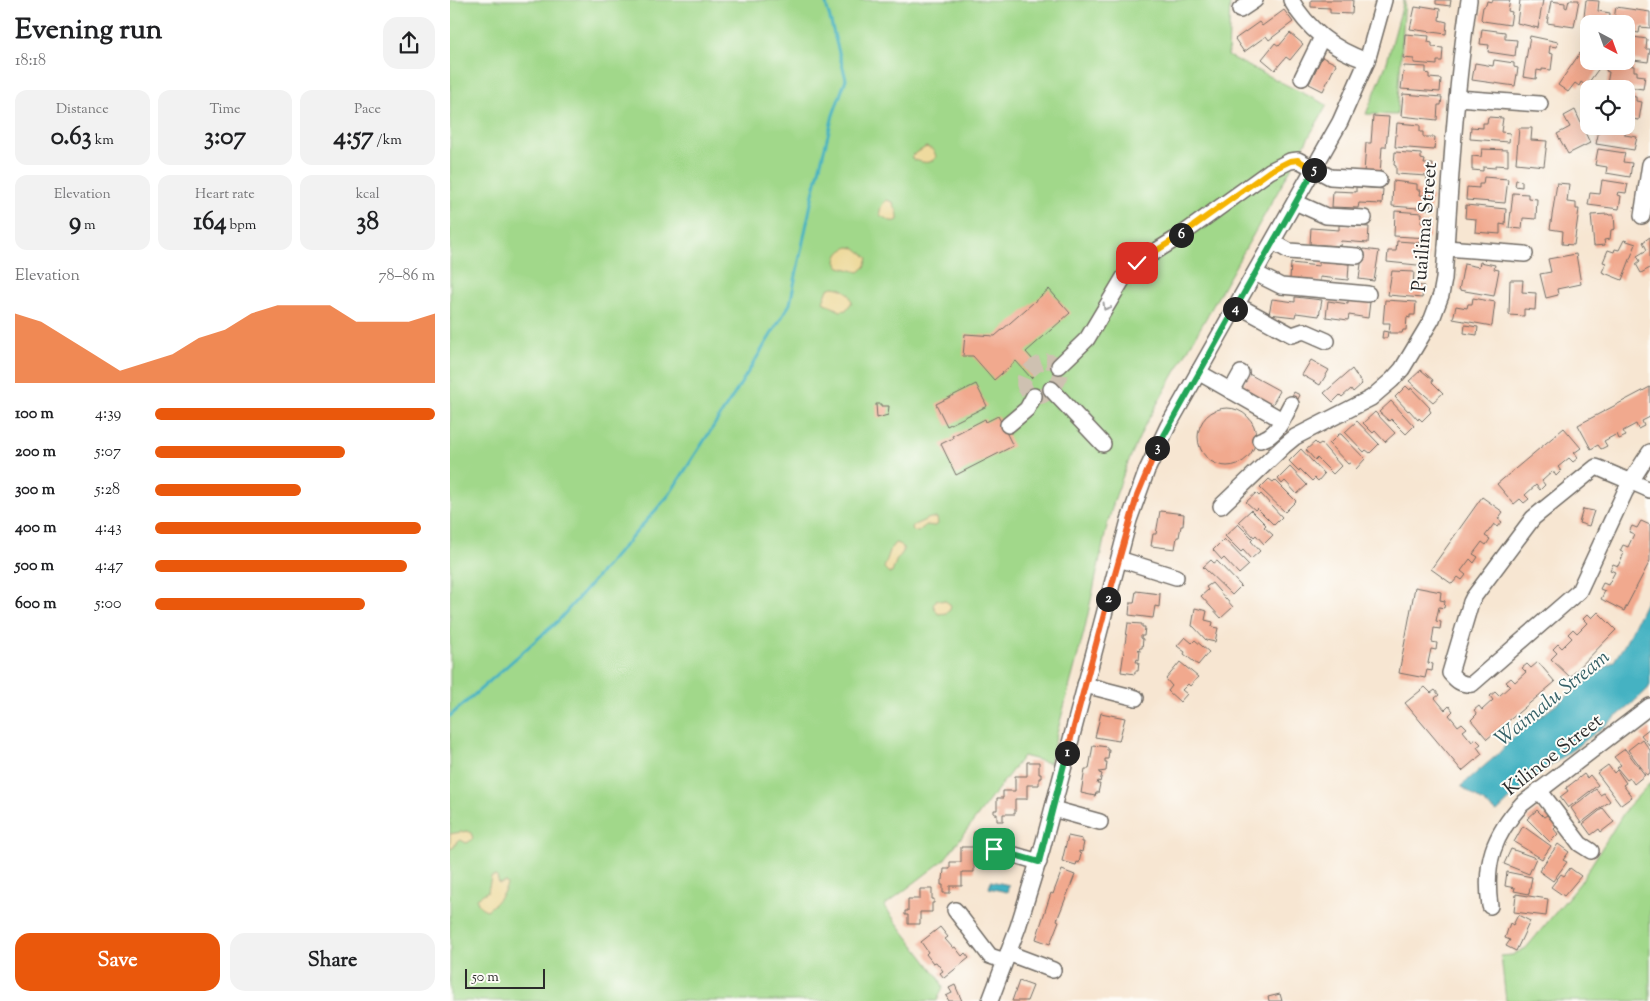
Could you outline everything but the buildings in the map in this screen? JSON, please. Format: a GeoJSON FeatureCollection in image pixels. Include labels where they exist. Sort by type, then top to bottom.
{"type":"FeatureCollection","features":[{"type":"Feature","properties":{"kind":"street"},"geometry":{"type":"LineString","coordinates":[[1240,10],[1255,0]]}},
{"type":"Feature","properties":{"kind":"street"},"geometry":{"type":"LineString","coordinates":[[1291,0],[1302,18],[1322,37],[1349,55],[1367,61]]}},
{"type":"Feature","properties":{"kind":"street"},"geometry":{"type":"LineString","coordinates":[[990,1001],[1039,862],[1129,520],[1147,470],[1168,426],[1350,104],[1367,61],[1384,0]]}},
{"type":"Feature","properties":{"kind":"street","name":"Puailima Street"},"geometry":{"type":"LineString","coordinates":[[1221,506],[1295,437],[1371,398],[1392,380],[1402,369],[1437,309],[1441,295],[1446,248],[1457,98],[1469,0]]}},
{"type":"Feature","properties":{"kind":"street"},"geometry":{"type":"LineString","coordinates":[[1302,78],[1322,37]]}},
{"type":"Feature","properties":{"kind":"street"},"geometry":{"type":"LineString","coordinates":[[1457,98],[1540,104]]}},
{"type":"Feature","properties":{"kind":"street"},"geometry":{"type":"LineString","coordinates":[[1059,366],[1088,339],[1130,270],[1137,263],[1177,238],[1270,171],[1290,161],[1298,160],[1330,177],[1379,180]]}},
{"type":"Feature","properties":{"kind":"street"},"geometry":{"type":"LineString","coordinates":[[1642,216],[1650,164]]}},
{"type":"Feature","properties":{"kind":"street"},"geometry":{"type":"LineString","coordinates":[[1295,202],[1326,216],[1364,218]]}},
{"type":"Feature","properties":{"kind":"street"},"geometry":{"type":"LineString","coordinates":[[1273,242],[1289,250],[1357,256]]}},
{"type":"Feature","properties":{"kind":"street"},"geometry":{"type":"LineString","coordinates":[[1446,248],[1524,254]]}},
{"type":"Feature","properties":{"kind":"street"},"geometry":{"type":"LineString","coordinates":[[1255,273],[1281,286],[1368,294]]}},
{"type":"Feature","properties":{"kind":"street"},"geometry":{"type":"LineString","coordinates":[[1237,305],[1292,335],[1304,331],[1326,341]]}},
{"type":"Feature","properties":{"kind":"street"},"geometry":{"type":"LineString","coordinates":[[1198,372],[1282,420]]}},
{"type":"Feature","properties":{"kind":"street"},"geometry":{"type":"LineString","coordinates":[[1231,391],[1241,373]]}},
{"type":"Feature","properties":{"kind":"street"},"geometry":{"type":"LineString","coordinates":[[1051,389],[1103,444]]}},
{"type":"Feature","properties":{"kind":"street"},"geometry":{"type":"LineString","coordinates":[[1008,425],[1027,409],[1034,396]]}},
{"type":"Feature","properties":{"kind":"street"},"geometry":{"type":"LineString","coordinates":[[1260,440],[1272,435],[1291,404]]}},
{"type":"Feature","properties":{"kind":"street"},"geometry":{"type":"LineString","coordinates":[[1650,452],[1631,482],[1579,592],[1472,684],[1462,684],[1455,679],[1450,673],[1471,602],[1532,518],[1596,468],[1631,482],[1650,490]]}},
{"type":"Feature","properties":{"kind":"street"},"geometry":{"type":"LineString","coordinates":[[1119,559],[1176,577]]}},
{"type":"Feature","properties":{"kind":"street"},"geometry":{"type":"LineString","coordinates":[[1085,684],[1136,698]]}},
{"type":"Feature","properties":{"kind":"street","name":"Kilinoe Street"},"geometry":{"type":"LineString","coordinates":[[1490,906],[1487,873],[1497,839],[1514,813],[1539,790],[1650,706]]}},
{"type":"Feature","properties":{"kind":"street"},"geometry":{"type":"LineString","coordinates":[[1539,790],[1580,844],[1591,851]]}},
{"type":"Feature","properties":{"kind":"street"},"geometry":{"type":"LineString","coordinates":[[1053,809],[1100,822]]}},
{"type":"Feature","properties":{"kind":"street"},"geometry":{"type":"LineString","coordinates":[[994,849],[1039,862]]}},
{"type":"Feature","properties":{"kind":"street"},"geometry":{"type":"LineString","coordinates":[[955,910],[990,956],[1007,957],[1053,970]]}},
{"type":"Feature","properties":{"kind":"green space"},"geometry":{"type":"Polygon","coordinates":[[[450,0],[1230,0],[1228,56],[1327,105],[1144,427],[1126,467],[1107,526],[1084,632],[1049,763],[1023,756],[944,860],[884,906],[939,978],[943,987],[937,1001],[450,1001],[450,0]]]}},
{"type":"Feature","properties":{"kind":"green space"},"geometry":{"type":"Polygon","coordinates":[[[1404,0],[1397,115],[1366,114],[1386,65],[1404,0]]]}},
{"type":"Feature","properties":{"kind":"green space"},"geometry":{"type":"Polygon","coordinates":[[[1650,783],[1650,1001],[1506,1001],[1501,956],[1512,955],[1526,948],[1580,883],[1626,809],[1650,783]]]}},
{"type":"Feature","properties":{"kind":"sand"},"geometry":{"type":"Polygon","coordinates":[[[926,147],[934,152],[936,158],[923,162],[914,160],[911,157],[913,155],[926,147]]]}},
{"type":"Feature","properties":{"kind":"sand"},"geometry":{"type":"Polygon","coordinates":[[[886,200],[893,202],[898,220],[891,221],[880,215],[881,207],[886,200]]]}},
{"type":"Feature","properties":{"kind":"sand"},"geometry":{"type":"Polygon","coordinates":[[[849,247],[856,248],[868,258],[865,267],[859,272],[840,267],[836,262],[840,252],[849,247]]]}},
{"type":"Feature","properties":{"kind":"sand"},"geometry":{"type":"Polygon","coordinates":[[[833,287],[846,291],[849,296],[852,302],[846,310],[840,311],[823,302],[828,289],[833,287]]]}},
{"type":"Feature","properties":{"kind":"sand"},"geometry":{"type":"Polygon","coordinates":[[[930,518],[937,518],[938,524],[935,526],[926,525],[918,532],[913,531],[912,527],[914,525],[930,518]]]}},
{"type":"Feature","properties":{"kind":"sand"},"geometry":{"type":"Polygon","coordinates":[[[895,543],[903,547],[903,552],[896,561],[892,573],[889,573],[884,568],[891,548],[895,543]]]}},
{"type":"Feature","properties":{"kind":"sand"},"geometry":{"type":"Polygon","coordinates":[[[937,599],[944,600],[951,605],[950,610],[946,613],[938,614],[933,605],[937,599]]]}},
{"type":"Feature","properties":{"kind":"sand"},"geometry":{"type":"Polygon","coordinates":[[[467,831],[471,833],[473,838],[466,843],[461,840],[457,841],[454,847],[450,849],[450,834],[467,831]]]}},
{"type":"Feature","properties":{"kind":"sand"},"geometry":{"type":"Polygon","coordinates":[[[495,876],[499,884],[506,882],[507,885],[499,899],[487,910],[480,906],[477,898],[488,891],[491,877],[495,876]]]}},
{"type":"Feature","properties":{"kind":"water"},"geometry":{"type":"Polygon","coordinates":[[[1650,593],[1650,685],[1648,689],[1611,721],[1533,779],[1497,812],[1461,786],[1497,755],[1517,734],[1614,661],[1625,644],[1650,593]]]}},
{"type":"Feature","properties":{"kind":"water"},"geometry":{"type":"Polygon","coordinates":[[[991,881],[1009,885],[1007,892],[989,888],[991,881]]]}},
{"type":"Feature","properties":{"kind":"waterway"},"geometry":{"type":"LineString","coordinates":[[450,716],[558,621],[669,495],[790,304],[813,194],[833,115],[846,79],[825,0]]}},
{"type":"Feature","properties":{"kind":"tunnel"},"geometry":{"type":"LineString","coordinates":[[1046,361],[1055,363],[1060,367],[1061,373],[1059,380],[1049,392],[1036,397],[1031,395],[1024,386],[1025,377],[1032,368],[1046,361]]}},
{"type":"Feature","properties":{"kind":"route"},"geometry":{"type":"LineString","coordinates":[[994,849],[1039,862],[1129,520],[1147,470],[1168,426],[1314,169],[1298,160],[1290,161],[1270,171],[1177,238],[1137,263]]}},
{"type":"Feature","properties":{"kind":"water label","name":"Waimalu Stream"},"geometry":{"type":"Point","coordinates":[1553,699]}}]}
